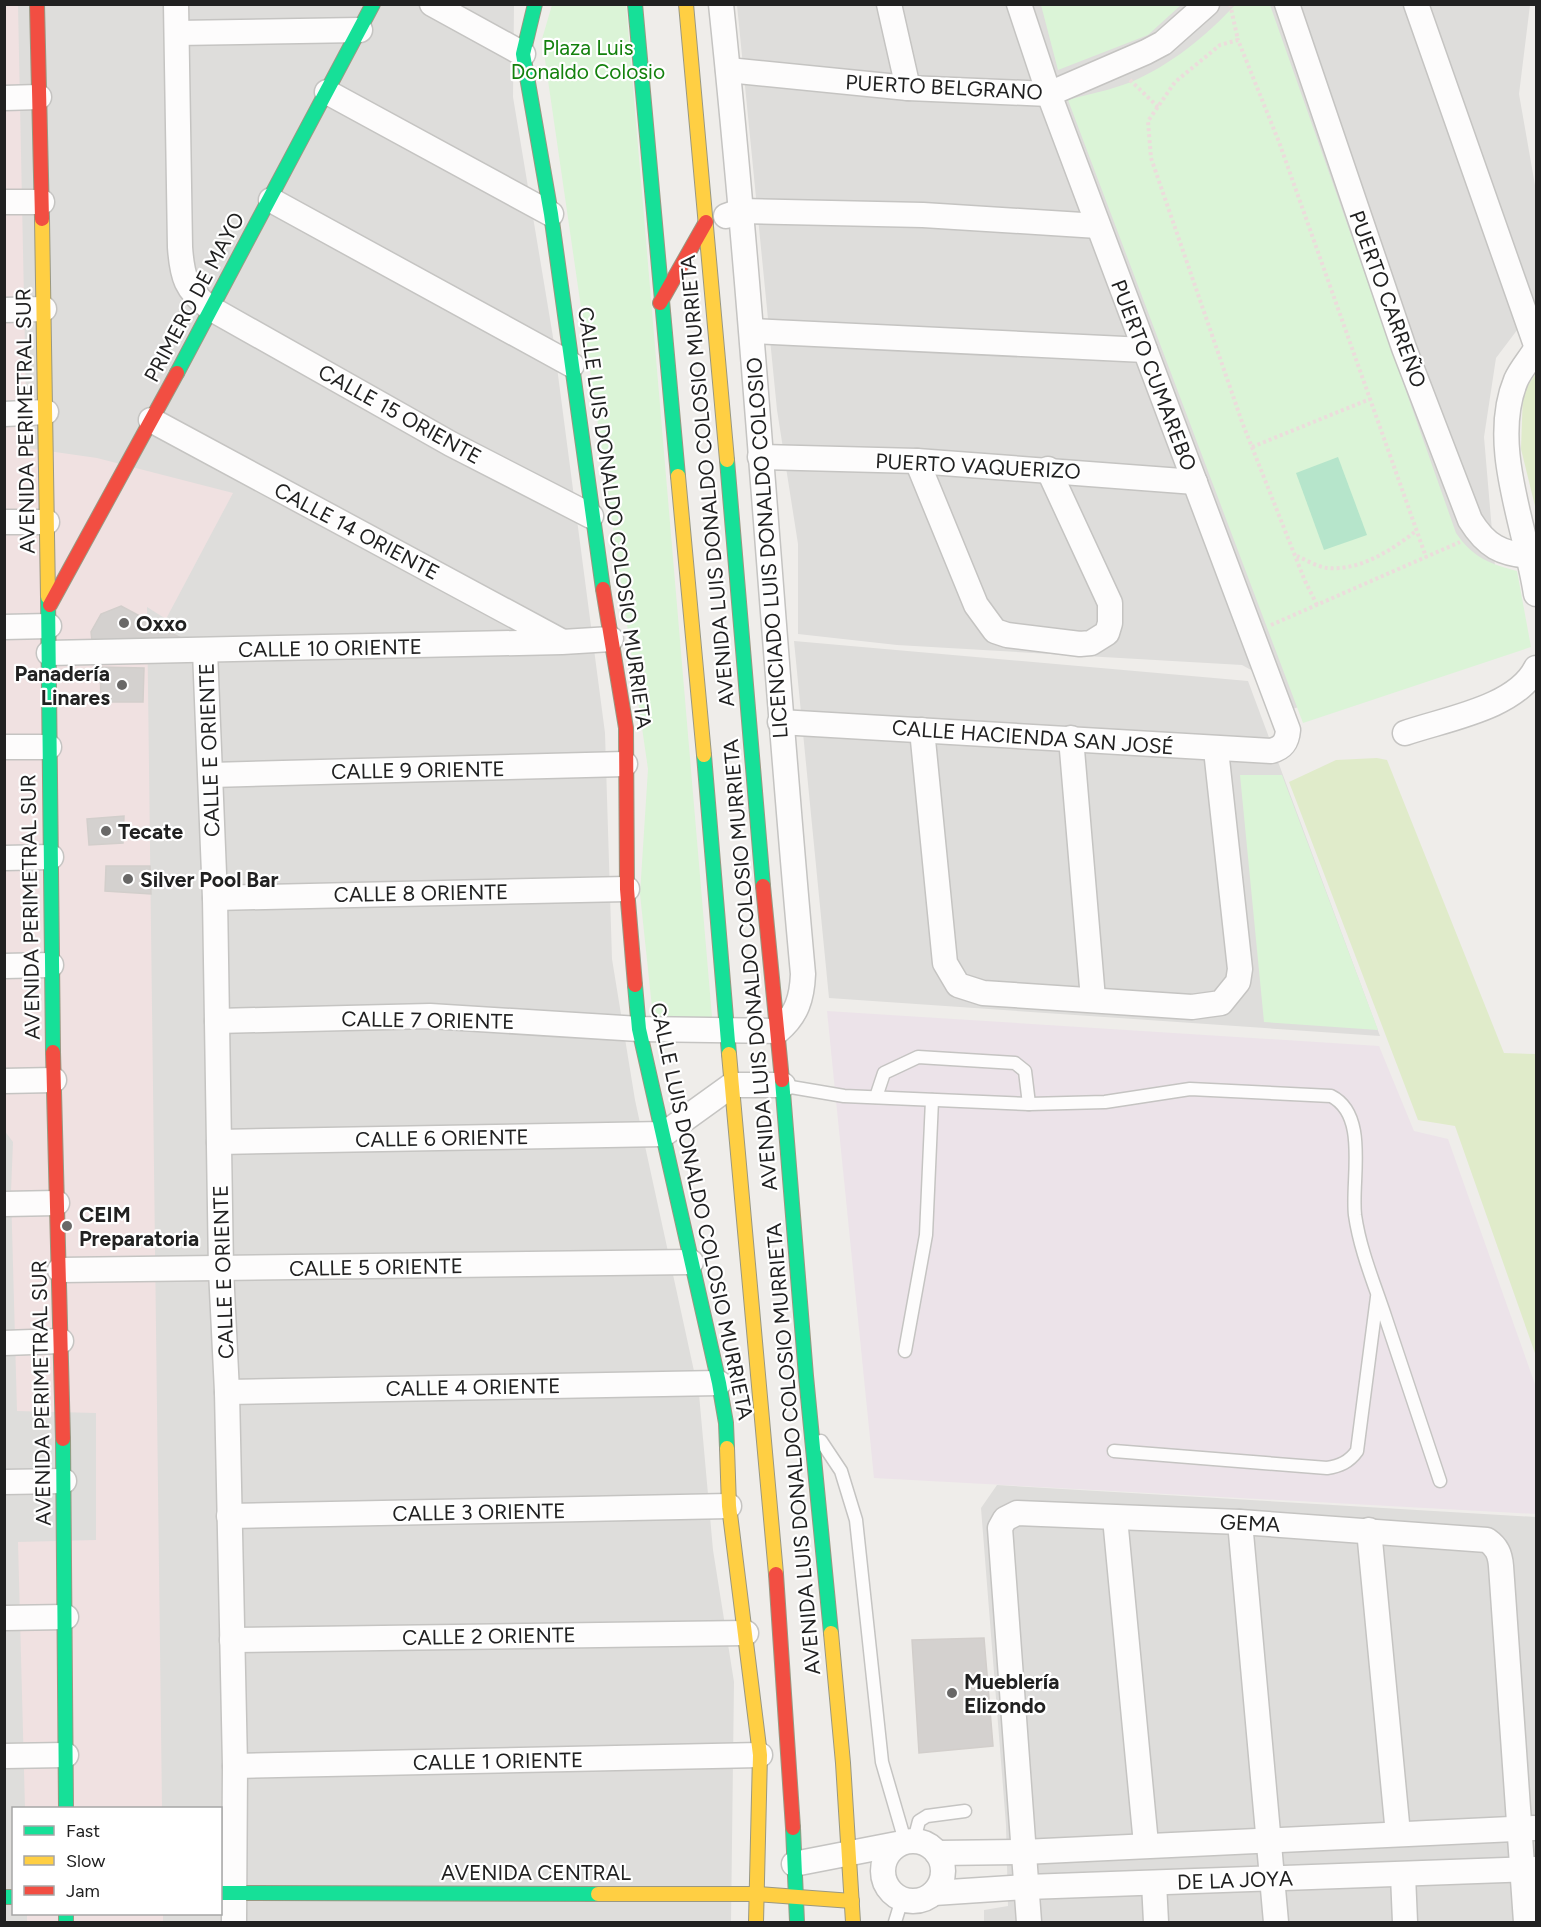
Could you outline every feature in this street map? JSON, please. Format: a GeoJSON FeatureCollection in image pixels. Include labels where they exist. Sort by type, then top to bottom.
{"type":"FeatureCollection","features":[{"type":"Feature","properties":{"kind":"street","name":"AVENIDA PERIMETRAL SUR"},"geometry":{"type":"LineString","coordinates":[[36,4],[46,412],[51,965],[64,1481],[66,1807]]}},
{"type":"Feature","properties":{"kind":"street"},"geometry":{"type":"LineString","coordinates":[[176,4],[182,272],[194,295],[210,308]]}},
{"type":"Feature","properties":{"kind":"street","name":"PRIMERO DE MAYO"},"geometry":{"type":"LineString","coordinates":[[49,617],[210,308],[271,200],[373,4]]}},
{"type":"Feature","properties":{"kind":"street"},"geometry":{"type":"LineString","coordinates":[[432,4],[523,54]]}},
{"type":"Feature","properties":{"kind":"street","name":"CALLE LUIS DONALDO COLOSIO MURRIETA"},"geometry":{"type":"LineString","coordinates":[[535,4],[523,54],[551,214],[591,516],[626,728],[627,889],[639,1029],[726,1423],[729,1506],[760,1755],[756,1923]]}},
{"type":"Feature","properties":{"kind":"street","name":"AVENIDA LUIS DONALDO COLOSIO MURRIETA"},"geometry":{"type":"LineString","coordinates":[[635,4],[660,303],[765,1439],[797,1923]]}},
{"type":"Feature","properties":{"kind":"street","name":"AVENIDA LUIS DONALDO COLOSIO MURRIETA"},"geometry":{"type":"LineString","coordinates":[[686,4],[703,232],[716,323],[766,923],[783,1085],[843,1763],[852,1912]]}},
{"type":"Feature","properties":{"kind":"street","name":"LICENCIADO LUIS DONALDO COLOSIO"},"geometry":{"type":"LineString","coordinates":[[721,4],[752,331],[780,722],[803,974],[802,994],[796,1010],[778,1031]]}},
{"type":"Feature","properties":{"kind":"street"},"geometry":{"type":"LineString","coordinates":[[889,4],[909,88]]}},
{"type":"Feature","properties":{"kind":"street","name":"PUERTO CUMAREBO"},"geometry":{"type":"LineString","coordinates":[[1020,4],[1049,94],[1288,730],[1284,745]]}},
{"type":"Feature","properties":{"kind":"street","name":"PUERTO BELGRANO"},"geometry":{"type":"LineString","coordinates":[[728,70],[909,88],[1049,94],[1162,43],[1207,4]]}},
{"type":"Feature","properties":{"kind":"street","name":"PUERTO CARREÑO"},"geometry":{"type":"LineString","coordinates":[[1287,4],[1404,348],[1470,520],[1479,534],[1498,551],[1531,556]]}},
{"type":"Feature","properties":{"kind":"street"},"geometry":{"type":"LineString","coordinates":[[1416,4],[1536,347],[1517,378],[1505,425],[1509,463],[1531,556],[1536,594]]}},
{"type":"Feature","properties":{"kind":"street"},"geometry":{"type":"LineString","coordinates":[[177,33],[360,30]]}},
{"type":"Feature","properties":{"kind":"street"},"geometry":{"type":"LineString","coordinates":[[327,92],[551,214]]}},
{"type":"Feature","properties":{"kind":"street"},"geometry":{"type":"LineString","coordinates":[[4,98],[39,97]]}},
{"type":"Feature","properties":{"kind":"street"},"geometry":{"type":"LineString","coordinates":[[271,200],[572,365]]}},
{"type":"Feature","properties":{"kind":"street"},"geometry":{"type":"LineString","coordinates":[[4,202],[42,202]]}},
{"type":"Feature","properties":{"kind":"street"},"geometry":{"type":"LineString","coordinates":[[654,226],[674,246],[740,212],[923,215],[1098,226]]}},
{"type":"Feature","properties":{"kind":"street"},"geometry":{"type":"LineString","coordinates":[[660,303],[703,232]]}},
{"type":"Feature","properties":{"kind":"street"},"geometry":{"type":"LineString","coordinates":[[662,324],[669,305],[676,297]]}},
{"type":"Feature","properties":{"kind":"street"},"geometry":{"type":"LineString","coordinates":[[696,297],[710,311],[716,323]]}},
{"type":"Feature","properties":{"kind":"street","name":"CALLE 15 ORIENTE"},"geometry":{"type":"LineString","coordinates":[[210,308],[451,444],[591,516]]}},
{"type":"Feature","properties":{"kind":"street"},"geometry":{"type":"LineString","coordinates":[[4,310],[44,309]]}},
{"type":"Feature","properties":{"kind":"street"},"geometry":{"type":"LineString","coordinates":[[752,331],[1145,350]]}},
{"type":"Feature","properties":{"kind":"street"},"geometry":{"type":"LineString","coordinates":[[4,414],[46,412]]}},
{"type":"Feature","properties":{"kind":"street","name":"CALLE 14 ORIENTE"},"geometry":{"type":"LineString","coordinates":[[152,420],[562,642]]}},
{"type":"Feature","properties":{"kind":"street","name":"PUERTO VAQUERIZO"},"geometry":{"type":"LineString","coordinates":[[760,457],[917,461],[1048,469],[1195,482]]}},
{"type":"Feature","properties":{"kind":"street"},"geometry":{"type":"LineString","coordinates":[[917,461],[976,605],[985,621],[995,631],[1016,638],[1091,643],[1107,633],[1110,623],[1110,603],[1048,469]]}},
{"type":"Feature","properties":{"kind":"street"},"geometry":{"type":"LineString","coordinates":[[4,522],[47,522]]}},
{"type":"Feature","properties":{"kind":"street"},"geometry":{"type":"LineString","coordinates":[[4,627],[49,617]]}},
{"type":"Feature","properties":{"kind":"street","name":"CALLE 10 ORIENTE"},"geometry":{"type":"LineString","coordinates":[[49,653],[205,651],[611,639]]}},
{"type":"Feature","properties":{"kind":"street","name":"CALLE E ORIENTE"},"geometry":{"type":"LineString","coordinates":[[205,651],[211,775],[221,1270],[227,1392],[235,1766],[227,1893],[234,1923]]}},
{"type":"Feature","properties":{"kind":"street"},"geometry":{"type":"LineString","coordinates":[[1405,732],[1495,703],[1518,691],[1532,677],[1536,668]]}},
{"type":"Feature","properties":{"kind":"street","name":"CALLE HACIENDA SAN JOSÉ"},"geometry":{"type":"LineString","coordinates":[[780,722],[1071,738],[1216,750],[1271,752],[1284,745]]}},
{"type":"Feature","properties":{"kind":"street"},"geometry":{"type":"LineString","coordinates":[[922,730],[945,963],[958,985],[983,993],[1206,1007],[1221,1003],[1230,994],[1238,982],[1240,969],[1216,750]]}},
{"type":"Feature","properties":{"kind":"street"},"geometry":{"type":"LineString","coordinates":[[1071,738],[1093,999]]}},
{"type":"Feature","properties":{"kind":"street"},"geometry":{"type":"LineString","coordinates":[[4,747],[49,747]]}},
{"type":"Feature","properties":{"kind":"street","name":"CALLE 9 ORIENTE"},"geometry":{"type":"LineString","coordinates":[[211,775],[625,764]]}},
{"type":"Feature","properties":{"kind":"street"},"geometry":{"type":"LineString","coordinates":[[4,858],[51,857]]}},
{"type":"Feature","properties":{"kind":"street","name":"CALLE 8 ORIENTE"},"geometry":{"type":"LineString","coordinates":[[214,898],[627,889]]}},
{"type":"Feature","properties":{"kind":"street"},"geometry":{"type":"LineString","coordinates":[[4,966],[51,965]]}},
{"type":"Feature","properties":{"kind":"street","name":"CALLE 7 ORIENTE"},"geometry":{"type":"LineString","coordinates":[[217,1021],[429,1016],[639,1029],[726,1030]]}},
{"type":"Feature","properties":{"kind":"street"},"geometry":{"type":"LineString","coordinates":[[726,1030],[778,1031]]}},
{"type":"Feature","properties":{"kind":"street"},"geometry":{"type":"LineString","coordinates":[[4,1081],[54,1080]]}},
{"type":"Feature","properties":{"kind":"street"},"geometry":{"type":"LineString","coordinates":[[664,1134],[732,1085],[783,1085]]}},
{"type":"Feature","properties":{"kind":"street","name":"CALLE 6 ORIENTE"},"geometry":{"type":"LineString","coordinates":[[219,1142],[664,1134]]}},
{"type":"Feature","properties":{"kind":"street"},"geometry":{"type":"LineString","coordinates":[[4,1204],[57,1203]]}},
{"type":"Feature","properties":{"kind":"street","name":"CALLE 5 ORIENTE"},"geometry":{"type":"LineString","coordinates":[[60,1270],[221,1270],[691,1262]]}},
{"type":"Feature","properties":{"kind":"street"},"geometry":{"type":"LineString","coordinates":[[4,1342],[61,1341]]}},
{"type":"Feature","properties":{"kind":"street","name":"CALLE 4 ORIENTE"},"geometry":{"type":"LineString","coordinates":[[227,1392],[719,1383]]}},
{"type":"Feature","properties":{"kind":"street"},"geometry":{"type":"LineString","coordinates":[[4,1482],[64,1481]]}},
{"type":"Feature","properties":{"kind":"street","name":"CALLE 3 ORIENTE"},"geometry":{"type":"LineString","coordinates":[[229,1516],[729,1506]]}},
{"type":"Feature","properties":{"kind":"street","name":"GEMA"},"geometry":{"type":"LineString","coordinates":[[1023,1852],[1000,1528],[1005,1519],[1017,1513],[1240,1522],[1487,1540],[1495,1545],[1500,1555],[1528,1828]]}},
{"type":"Feature","properties":{"kind":"street"},"geometry":{"type":"LineString","coordinates":[[1115,1518],[1146,1844]]}},
{"type":"Feature","properties":{"kind":"street"},"geometry":{"type":"LineString","coordinates":[[1240,1522],[1276,1923]]}},
{"type":"Feature","properties":{"kind":"street"},"geometry":{"type":"LineString","coordinates":[[1369,1530],[1398,1834]]}},
{"type":"Feature","properties":{"kind":"street"},"geometry":{"type":"LineString","coordinates":[[4,1618],[66,1617]]}},
{"type":"Feature","properties":{"kind":"street","name":"CALLE 2 ORIENTE"},"geometry":{"type":"LineString","coordinates":[[232,1640],[746,1633]]}},
{"type":"Feature","properties":{"kind":"street"},"geometry":{"type":"LineString","coordinates":[[4,1756],[66,1755]]}},
{"type":"Feature","properties":{"kind":"street","name":"CALLE 1 ORIENTE"},"geometry":{"type":"LineString","coordinates":[[235,1766],[760,1755]]}},
{"type":"Feature","properties":{"kind":"street"},"geometry":{"type":"LineString","coordinates":[[1526,1923],[1530,1870],[1528,1828]]}},
{"type":"Feature","properties":{"kind":"street","name":"DE LA JOYA"},"geometry":{"type":"LineString","coordinates":[[937,1853],[1023,1852],[1146,1844],[1528,1828]]}},
{"type":"Feature","properties":{"kind":"street"},"geometry":{"type":"LineString","coordinates":[[794,1864],[905,1842],[931,1846],[937,1853],[943,1873],[934,1893]]}},
{"type":"Feature","properties":{"kind":"street"},"geometry":{"type":"LineString","coordinates":[[899,1898],[889,1889],[883,1873],[886,1857],[905,1842]]}},
{"type":"Feature","properties":{"kind":"street"},"geometry":{"type":"LineString","coordinates":[[1023,1852],[1029,1923]]}},
{"type":"Feature","properties":{"kind":"street","name":"DE LA JOYA"},"geometry":{"type":"LineString","coordinates":[[852,1912],[899,1898],[917,1901],[934,1893],[1027,1887],[1530,1870]]}},
{"type":"Feature","properties":{"kind":"street"},"geometry":{"type":"LineString","coordinates":[[1404,1875],[1406,1923]]}},
{"type":"Feature","properties":{"kind":"street"},"geometry":{"type":"LineString","coordinates":[[1154,1883],[1156,1923]]}},
{"type":"Feature","properties":{"kind":"street","name":"AVENIDA CENTRAL"},"geometry":{"type":"LineString","coordinates":[[227,1893],[757,1894],[796,1898],[852,1912]]}},
{"type":"Feature","properties":{"kind":"lane"},"geometry":{"type":"LineString","coordinates":[[876,1097],[884,1073],[918,1057],[1015,1063],[1025,1071],[1029,1083],[1029,1104]]}},
{"type":"Feature","properties":{"kind":"lane"},"geometry":{"type":"LineString","coordinates":[[783,1085],[843,1096],[1029,1104],[1105,1102],[1190,1089],[1331,1096],[1337,1099],[1353,1124],[1355,1215],[1360,1242],[1440,1481]]}},
{"type":"Feature","properties":{"kind":"lane"},"geometry":{"type":"LineString","coordinates":[[905,1351],[926,1235],[932,1100]]}},
{"type":"Feature","properties":{"kind":"lane"},"geometry":{"type":"LineString","coordinates":[[1114,1451],[1327,1468],[1339,1466],[1351,1459],[1357,1451],[1377,1293]]}},
{"type":"Feature","properties":{"kind":"lane"},"geometry":{"type":"LineString","coordinates":[[812,1427],[841,1471],[856,1520],[865,1582],[882,1762],[905,1842]]}},
{"type":"Feature","properties":{"kind":"lane"},"geometry":{"type":"LineString","coordinates":[[905,1842],[919,1821],[927,1816],[965,1811]]}},
{"type":"Feature","properties":{"kind":"lane"},"geometry":{"type":"LineString","coordinates":[[895,1923],[899,1898]]}},
{"type":"Feature","properties":{"kind":"path"},"geometry":{"type":"LineString","coordinates":[[1230,4],[1238,40],[1279,142],[1426,557]]}},
{"type":"Feature","properties":{"kind":"path"},"geometry":{"type":"LineString","coordinates":[[1238,40],[1220,45],[1175,81],[1148,121],[1151,158],[1252,447],[1295,556],[1317,604]]}},
{"type":"Feature","properties":{"kind":"path"},"geometry":{"type":"LineString","coordinates":[[1115,66],[1158,106]]}},
{"type":"Feature","properties":{"kind":"path"},"geometry":{"type":"LineString","coordinates":[[1252,447],[1370,399]]}},
{"type":"Feature","properties":{"kind":"path"},"geometry":{"type":"LineString","coordinates":[[1295,556],[1327,568],[1364,562],[1397,546],[1416,531]]}},
{"type":"Feature","properties":{"kind":"path"},"geometry":{"type":"LineString","coordinates":[[1251,633],[1479,534]]}},
{"type":"Feature","properties":{"kind":"shaded area"},"geometry":{"type":"Polygon","coordinates":[[[4,5],[18,5],[27,448],[97,458],[233,493],[166,619],[147,607],[162,1807],[25,1807],[18,1542],[96,1540],[96,1413],[17,1411],[11,1192],[13,1142],[4,1130],[4,5]]]}},
{"type":"Feature","properties":{"kind":"shaded area"},"geometry":{"type":"Polygon","coordinates":[[[5,5],[514,5],[513,97],[553,337],[605,733],[612,959],[635,1100],[699,1394],[713,1550],[734,1682],[731,1922],[5,1922],[5,5]]]}},
{"type":"Feature","properties":{"kind":"shaded area"},"geometry":{"type":"Polygon","coordinates":[[[737,5],[1530,5],[1519,94],[1536,191],[1536,305],[1496,358],[1484,437],[1501,637],[1287,711],[1280,686],[1242,665],[897,645],[798,634],[798,544],[777,410],[737,5]]]}},
{"type":"Feature","properties":{"kind":"shaded area"},"geometry":{"type":"Polygon","coordinates":[[[794,641],[1248,681],[1380,1036],[829,998],[794,641]]]}},
{"type":"Feature","properties":{"kind":"shaded area"},"geometry":{"type":"Polygon","coordinates":[[[827,1011],[1379,1046],[1414,1131],[1448,1139],[1536,1387],[1536,1514],[874,1478],[827,1011]]]}},
{"type":"Feature","properties":{"kind":"shaded area"},"geometry":{"type":"Polygon","coordinates":[[[997,1485],[1536,1517],[1536,1922],[984,1922],[984,1910],[1008,1906],[1006,1825],[981,1508],[997,1485]]]}},
{"type":"Feature","properties":{"kind":"shaded area"},"geometry":{"type":"Polygon","coordinates":[[[27,1915],[163,1915],[163,1922],[27,1922],[27,1915]]]}},
{"type":"Feature","properties":{"kind":"green space","name":"Plaza Luis Donaldo Colosio"},"geometry":{"type":"Polygon","coordinates":[[[552,5],[626,5],[712,1017],[654,1026],[640,894],[648,769],[542,39],[552,5]]]}},
{"type":"Feature","properties":{"kind":"green space"},"geometry":{"type":"Polygon","coordinates":[[[1041,5],[1181,5],[1148,35],[1058,70],[1041,5]]]}},
{"type":"Feature","properties":{"kind":"green space"},"geometry":{"type":"Polygon","coordinates":[[[1235,5],[1270,5],[1456,533],[1475,554],[1517,571],[1531,647],[1303,723],[1068,100],[1108,90],[1146,75],[1200,39],[1235,5]]]}},
{"type":"Feature","properties":{"kind":"green space"},"geometry":{"type":"Polygon","coordinates":[[[1536,373],[1536,510],[1521,449],[1523,393],[1536,373]]]}},
{"type":"Feature","properties":{"kind":"green space"},"geometry":{"type":"Polygon","coordinates":[[[1338,457],[1367,535],[1324,550],[1296,473],[1338,457]]]}},
{"type":"Feature","properties":{"kind":"green space"},"geometry":{"type":"Polygon","coordinates":[[[1377,758],[1387,760],[1504,1053],[1536,1054],[1536,1356],[1455,1126],[1418,1120],[1289,782],[1336,760],[1377,758]]]}},
{"type":"Feature","properties":{"kind":"green space"},"geometry":{"type":"Polygon","coordinates":[[[1240,775],[1282,775],[1378,1030],[1264,1022],[1240,775]]]}},
{"type":"Feature","properties":{"kind":"building","name":"Oxxo"},"geometry":{"type":"Polygon","coordinates":[[[121,606],[181,638],[92,641],[91,632],[101,614],[121,606]]]}},
{"type":"Feature","properties":{"kind":"building","name":"Panadería Linares"},"geometry":{"type":"Polygon","coordinates":[[[100,667],[144,668],[143,702],[101,702],[100,667]]]}},
{"type":"Feature","properties":{"kind":"building","name":"Tecate"},"geometry":{"type":"Polygon","coordinates":[[[124,816],[123,843],[89,845],[87,819],[124,816]]]}},
{"type":"Feature","properties":{"kind":"building","name":"Silver Pool Bar"},"geometry":{"type":"Polygon","coordinates":[[[106,866],[150,866],[151,894],[105,891],[106,866]]]}},
{"type":"Feature","properties":{"kind":"building","name":"Mueblería Elizondo"},"geometry":{"type":"Polygon","coordinates":[[[984,1638],[993,1746],[919,1753],[912,1640],[984,1638]]]}},
{"type":"Feature","properties":{"kind":"traffic: fast"},"geometry":{"type":"LineString","coordinates":[[177,373],[373,4]]}},
{"type":"Feature","properties":{"kind":"traffic: fast"},"geometry":{"type":"LineString","coordinates":[[535,4],[523,54],[551,214],[603,589]]}},
{"type":"Feature","properties":{"kind":"traffic: fast"},"geometry":{"type":"LineString","coordinates":[[635,4],[678,476]]}},
{"type":"Feature","properties":{"kind":"traffic: fast"},"geometry":{"type":"LineString","coordinates":[[727,460],[763,886]]}},
{"type":"Feature","properties":{"kind":"traffic: fast"},"geometry":{"type":"LineString","coordinates":[[48,597],[53,1052]]}},
{"type":"Feature","properties":{"kind":"traffic: fast"},"geometry":{"type":"LineString","coordinates":[[704,755],[729,1054]]}},
{"type":"Feature","properties":{"kind":"traffic: fast"},"geometry":{"type":"LineString","coordinates":[[635,985],[639,1029],[719,1383],[726,1423],[727,1448]]}},
{"type":"Feature","properties":{"kind":"traffic: fast"},"geometry":{"type":"LineString","coordinates":[[782,1080],[806,1376],[831,1633]]}},
{"type":"Feature","properties":{"kind":"traffic: fast"},"geometry":{"type":"LineString","coordinates":[[63,1439],[66,1807]]}},
{"type":"Feature","properties":{"kind":"traffic: fast"},"geometry":{"type":"LineString","coordinates":[[793,1828],[797,1922]]}},
{"type":"Feature","properties":{"kind":"traffic: fast"},"geometry":{"type":"LineString","coordinates":[[222,1893],[598,1894]]}},
{"type":"Feature","properties":{"kind":"traffic: fast"},"geometry":{"type":"LineString","coordinates":[[4,1897],[12,1897]]}},
{"type":"Feature","properties":{"kind":"traffic: fast"},"geometry":{"type":"LineString","coordinates":[[66,1915],[66,1922]]}},
{"type":"Feature","properties":{"kind":"traffic: slow"},"geometry":{"type":"LineString","coordinates":[[686,4],[727,460]]}},
{"type":"Feature","properties":{"kind":"traffic: slow"},"geometry":{"type":"LineString","coordinates":[[42,219],[48,597]]}},
{"type":"Feature","properties":{"kind":"traffic: slow"},"geometry":{"type":"LineString","coordinates":[[678,476],[704,755]]}},
{"type":"Feature","properties":{"kind":"traffic: slow"},"geometry":{"type":"LineString","coordinates":[[729,1054],[776,1574]]}},
{"type":"Feature","properties":{"kind":"traffic: slow"},"geometry":{"type":"LineString","coordinates":[[727,1448],[729,1506],[760,1755],[756,1922]]}},
{"type":"Feature","properties":{"kind":"traffic: slow"},"geometry":{"type":"LineString","coordinates":[[831,1633],[843,1763],[853,1922]]}},
{"type":"Feature","properties":{"kind":"traffic: slow"},"geometry":{"type":"LineString","coordinates":[[598,1894],[757,1894],[852,1901]]}},
{"type":"Feature","properties":{"kind":"traffic: jam"},"geometry":{"type":"LineString","coordinates":[[37,4],[42,219]]}},
{"type":"Feature","properties":{"kind":"traffic: jam"},"geometry":{"type":"LineString","coordinates":[[660,303],[706,222]]}},
{"type":"Feature","properties":{"kind":"traffic: jam"},"geometry":{"type":"LineString","coordinates":[[50,605],[177,373]]}},
{"type":"Feature","properties":{"kind":"traffic: jam"},"geometry":{"type":"LineString","coordinates":[[603,589],[626,728],[627,889],[635,985]]}},
{"type":"Feature","properties":{"kind":"traffic: jam"},"geometry":{"type":"LineString","coordinates":[[763,886],[782,1080]]}},
{"type":"Feature","properties":{"kind":"traffic: jam"},"geometry":{"type":"LineString","coordinates":[[53,1052],[63,1439]]}},
{"type":"Feature","properties":{"kind":"traffic: jam"},"geometry":{"type":"LineString","coordinates":[[776,1574],[793,1828]]}},
{"type":"Feature","properties":{"kind":"place","name":"Oxxo"},"geometry":{"type":"Point","coordinates":[124,623]}},
{"type":"Feature","properties":{"kind":"place","name":"Panadería Linares"},"geometry":{"type":"Point","coordinates":[122,685]}},
{"type":"Feature","properties":{"kind":"place","name":"Tecate"},"geometry":{"type":"Point","coordinates":[106,831]}},
{"type":"Feature","properties":{"kind":"place","name":"Silver Pool Bar"},"geometry":{"type":"Point","coordinates":[128,879]}},
{"type":"Feature","properties":{"kind":"place","name":"CEIM Preparatoria"},"geometry":{"type":"Point","coordinates":[67,1226]}},
{"type":"Feature","properties":{"kind":"place","name":"Mueblería Elizondo"},"geometry":{"type":"Point","coordinates":[952,1693]}}]}
